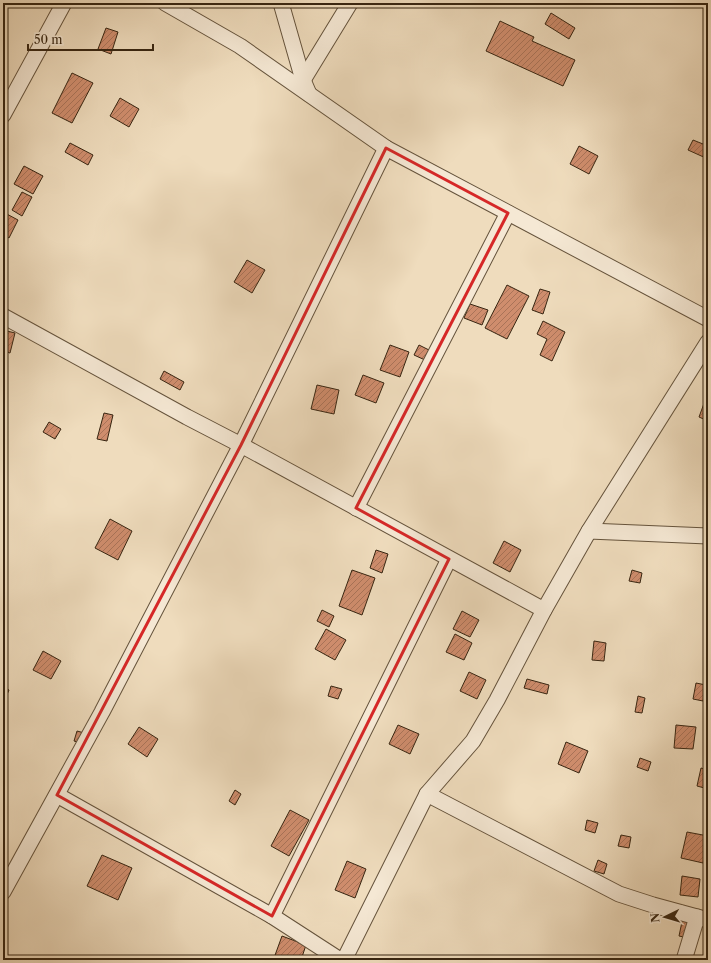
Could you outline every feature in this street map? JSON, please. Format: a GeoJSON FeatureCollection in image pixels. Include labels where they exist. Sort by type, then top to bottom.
{"type":"FeatureCollection","features":[{"type":"Feature","properties":{"kind":"street"},"geometry":{"type":"LineString","coordinates":[[3,116],[64,3]]}},
{"type":"Feature","properties":{"kind":"street"},"geometry":{"type":"LineString","coordinates":[[165,3],[240,46],[386,148],[708,319]]}},
{"type":"Feature","properties":{"kind":"street"},"geometry":{"type":"LineString","coordinates":[[281,3],[303,80],[309,94]]}},
{"type":"Feature","properties":{"kind":"street"},"geometry":{"type":"LineString","coordinates":[[303,80],[350,3]]}},
{"type":"Feature","properties":{"kind":"street"},"geometry":{"type":"LineString","coordinates":[[3,892],[106,705],[241,445],[386,148]]}},
{"type":"Feature","properties":{"kind":"street"},"geometry":{"type":"LineString","coordinates":[[356,508],[508,213]]}},
{"type":"Feature","properties":{"kind":"street"},"geometry":{"type":"LineString","coordinates":[[3,316],[544,610]]}},
{"type":"Feature","properties":{"kind":"street"},"geometry":{"type":"LineString","coordinates":[[344,960],[427,794],[473,741],[589,531],[708,342]]}},
{"type":"Feature","properties":{"kind":"street"},"geometry":{"type":"LineString","coordinates":[[589,531],[708,536]]}},
{"type":"Feature","properties":{"kind":"street"},"geometry":{"type":"LineString","coordinates":[[272,916],[449,559]]}},
{"type":"Feature","properties":{"kind":"street"},"geometry":{"type":"LineString","coordinates":[[427,794],[619,894],[702,919],[684,960]]}},
{"type":"Feature","properties":{"kind":"street"},"geometry":{"type":"LineString","coordinates":[[57,795],[272,916],[340,960]]}},
{"type":"Feature","properties":{"kind":"highlighted area"},"geometry":{"type":"Polygon","coordinates":[[[386,148],[508,213],[356,508],[449,559],[272,916],[57,795],[241,445],[386,148]]]}},
{"type":"Feature","properties":{"kind":"building"},"geometry":{"type":"Polygon","coordinates":[[[551,13],[575,28],[569,39],[545,24],[551,13]]]}},
{"type":"Feature","properties":{"kind":"building"},"geometry":{"type":"Polygon","coordinates":[[[500,21],[534,37],[532,41],[575,60],[563,86],[486,51],[500,21]]]}},
{"type":"Feature","properties":{"kind":"building"},"geometry":{"type":"Polygon","coordinates":[[[106,28],[118,32],[111,54],[98,49],[106,28]]]}},
{"type":"Feature","properties":{"kind":"building"},"geometry":{"type":"Polygon","coordinates":[[[72,73],[93,83],[72,123],[52,113],[72,73]]]}},
{"type":"Feature","properties":{"kind":"building"},"geometry":{"type":"Polygon","coordinates":[[[120,98],[139,109],[129,127],[110,116],[120,98]]]}},
{"type":"Feature","properties":{"kind":"building"},"geometry":{"type":"Polygon","coordinates":[[[693,140],[708,146],[708,159],[688,150],[693,140]]]}},
{"type":"Feature","properties":{"kind":"building"},"geometry":{"type":"Polygon","coordinates":[[[70,143],[93,155],[88,165],[65,152],[70,143]]]}},
{"type":"Feature","properties":{"kind":"building"},"geometry":{"type":"Polygon","coordinates":[[[579,146],[598,156],[589,174],[570,164],[579,146]]]}},
{"type":"Feature","properties":{"kind":"building"},"geometry":{"type":"Polygon","coordinates":[[[24,166],[43,176],[33,194],[14,184],[24,166]]]}},
{"type":"Feature","properties":{"kind":"building"},"geometry":{"type":"Polygon","coordinates":[[[22,192],[32,197],[22,216],[12,210],[22,192]]]}},
{"type":"Feature","properties":{"kind":"building"},"geometry":{"type":"Polygon","coordinates":[[[3,212],[18,220],[9,238],[3,234],[3,212]]]}},
{"type":"Feature","properties":{"kind":"building"},"geometry":{"type":"Polygon","coordinates":[[[247,260],[265,270],[252,293],[234,282],[247,260]]]}},
{"type":"Feature","properties":{"kind":"building"},"geometry":{"type":"Polygon","coordinates":[[[507,285],[529,296],[507,339],[485,328],[507,285]]]}},
{"type":"Feature","properties":{"kind":"building"},"geometry":{"type":"Polygon","coordinates":[[[540,289],[550,292],[543,314],[532,310],[540,289]]]}},
{"type":"Feature","properties":{"kind":"building"},"geometry":{"type":"Polygon","coordinates":[[[470,304],[488,310],[482,325],[464,318],[470,304]]]}},
{"type":"Feature","properties":{"kind":"building"},"geometry":{"type":"Polygon","coordinates":[[[543,321],[565,332],[552,361],[540,355],[547,339],[537,334],[543,321]]]}},
{"type":"Feature","properties":{"kind":"building"},"geometry":{"type":"Polygon","coordinates":[[[3,330],[15,333],[10,353],[3,351],[3,330]]]}},
{"type":"Feature","properties":{"kind":"building"},"geometry":{"type":"Polygon","coordinates":[[[390,345],[409,352],[400,377],[380,370],[390,345]]]}},
{"type":"Feature","properties":{"kind":"building"},"geometry":{"type":"Polygon","coordinates":[[[419,345],[429,350],[425,360],[414,355],[419,345]]]}},
{"type":"Feature","properties":{"kind":"building"},"geometry":{"type":"Polygon","coordinates":[[[164,371],[184,382],[180,390],[160,379],[164,371]]]}},
{"type":"Feature","properties":{"kind":"building"},"geometry":{"type":"Polygon","coordinates":[[[363,375],[384,383],[376,403],[355,395],[363,375]]]}},
{"type":"Feature","properties":{"kind":"building"},"geometry":{"type":"Polygon","coordinates":[[[317,385],[339,390],[334,414],[311,409],[317,385]]]}},
{"type":"Feature","properties":{"kind":"building"},"geometry":{"type":"Polygon","coordinates":[[[706,398],[708,399],[708,421],[699,417],[706,398]]]}},
{"type":"Feature","properties":{"kind":"building"},"geometry":{"type":"Polygon","coordinates":[[[104,413],[113,415],[107,441],[97,439],[104,413]]]}},
{"type":"Feature","properties":{"kind":"building"},"geometry":{"type":"Polygon","coordinates":[[[49,422],[61,429],[55,439],[43,432],[49,422]]]}},
{"type":"Feature","properties":{"kind":"building"},"geometry":{"type":"Polygon","coordinates":[[[110,519],[132,531],[118,560],[95,548],[110,519]]]}},
{"type":"Feature","properties":{"kind":"building"},"geometry":{"type":"Polygon","coordinates":[[[504,541],[521,550],[510,572],[493,563],[504,541]]]}},
{"type":"Feature","properties":{"kind":"building"},"geometry":{"type":"Polygon","coordinates":[[[376,550],[388,554],[382,573],[370,568],[376,550]]]}},
{"type":"Feature","properties":{"kind":"building"},"geometry":{"type":"Polygon","coordinates":[[[352,570],[375,578],[362,615],[339,606],[352,570]]]}},
{"type":"Feature","properties":{"kind":"building"},"geometry":{"type":"Polygon","coordinates":[[[632,570],[642,573],[640,583],[629,581],[632,570]]]}},
{"type":"Feature","properties":{"kind":"building"},"geometry":{"type":"Polygon","coordinates":[[[322,610],[334,616],[329,627],[317,621],[322,610]]]}},
{"type":"Feature","properties":{"kind":"building"},"geometry":{"type":"Polygon","coordinates":[[[462,611],[479,620],[470,637],[453,629],[462,611]]]}},
{"type":"Feature","properties":{"kind":"building"},"geometry":{"type":"Polygon","coordinates":[[[326,629],[346,640],[335,660],[315,649],[326,629]]]}},
{"type":"Feature","properties":{"kind":"building"},"geometry":{"type":"Polygon","coordinates":[[[455,634],[472,643],[464,660],[446,652],[455,634]]]}},
{"type":"Feature","properties":{"kind":"building"},"geometry":{"type":"Polygon","coordinates":[[[594,641],[606,643],[604,661],[592,660],[594,641]]]}},
{"type":"Feature","properties":{"kind":"building"},"geometry":{"type":"Polygon","coordinates":[[[43,651],[61,661],[51,679],[33,670],[43,651]]]}},
{"type":"Feature","properties":{"kind":"building"},"geometry":{"type":"Polygon","coordinates":[[[469,672],[486,680],[477,699],[460,691],[469,672]]]}},
{"type":"Feature","properties":{"kind":"building"},"geometry":{"type":"Polygon","coordinates":[[[527,679],[549,685],[547,694],[524,688],[527,679]]]}},
{"type":"Feature","properties":{"kind":"building"},"geometry":{"type":"Polygon","coordinates":[[[696,683],[706,685],[703,701],[693,699],[696,683]]]}},
{"type":"Feature","properties":{"kind":"building"},"geometry":{"type":"Polygon","coordinates":[[[331,686],[342,689],[338,699],[328,696],[331,686]]]}},
{"type":"Feature","properties":{"kind":"building"},"geometry":{"type":"Polygon","coordinates":[[[3,687],[9,690],[5,699],[3,698],[3,687]]]}},
{"type":"Feature","properties":{"kind":"building"},"geometry":{"type":"Polygon","coordinates":[[[638,696],[645,698],[642,713],[635,712],[638,696]]]}},
{"type":"Feature","properties":{"kind":"building"},"geometry":{"type":"Polygon","coordinates":[[[398,725],[419,734],[410,754],[389,744],[398,725]]]}},
{"type":"Feature","properties":{"kind":"building"},"geometry":{"type":"Polygon","coordinates":[[[676,725],[696,727],[693,749],[674,748],[676,725]]]}},
{"type":"Feature","properties":{"kind":"building"},"geometry":{"type":"Polygon","coordinates":[[[139,727],[158,739],[147,757],[128,744],[139,727]]]}},
{"type":"Feature","properties":{"kind":"building"},"geometry":{"type":"Polygon","coordinates":[[[77,731],[88,734],[84,744],[74,741],[77,731]]]}},
{"type":"Feature","properties":{"kind":"building"},"geometry":{"type":"Polygon","coordinates":[[[566,742],[588,751],[579,773],[558,764],[566,742]]]}},
{"type":"Feature","properties":{"kind":"building"},"geometry":{"type":"Polygon","coordinates":[[[640,758],[651,762],[648,771],[637,767],[640,758]]]}},
{"type":"Feature","properties":{"kind":"building"},"geometry":{"type":"Polygon","coordinates":[[[701,768],[708,770],[708,789],[697,786],[701,768]]]}},
{"type":"Feature","properties":{"kind":"building"},"geometry":{"type":"Polygon","coordinates":[[[235,790],[241,794],[235,805],[229,801],[235,790]]]}},
{"type":"Feature","properties":{"kind":"building"},"geometry":{"type":"Polygon","coordinates":[[[290,810],[309,820],[289,856],[271,846],[290,810]]]}},
{"type":"Feature","properties":{"kind":"building"},"geometry":{"type":"Polygon","coordinates":[[[587,820],[598,823],[595,833],[585,830],[587,820]]]}},
{"type":"Feature","properties":{"kind":"building"},"geometry":{"type":"Polygon","coordinates":[[[687,832],[708,836],[703,863],[681,858],[687,832]]]}},
{"type":"Feature","properties":{"kind":"building"},"geometry":{"type":"Polygon","coordinates":[[[621,835],[631,837],[629,848],[618,846],[621,835]]]}},
{"type":"Feature","properties":{"kind":"building"},"geometry":{"type":"Polygon","coordinates":[[[102,855],[132,868],[118,900],[87,886],[102,855]]]}},
{"type":"Feature","properties":{"kind":"building"},"geometry":{"type":"Polygon","coordinates":[[[598,860],[607,864],[604,874],[594,871],[598,860]]]}},
{"type":"Feature","properties":{"kind":"building"},"geometry":{"type":"Polygon","coordinates":[[[347,861],[366,869],[355,898],[335,890],[347,861]]]}},
{"type":"Feature","properties":{"kind":"building"},"geometry":{"type":"Polygon","coordinates":[[[682,876],[700,879],[698,897],[680,895],[682,876]]]}},
{"type":"Feature","properties":{"kind":"building"},"geometry":{"type":"Polygon","coordinates":[[[683,917],[692,920],[688,938],[679,936],[683,917]]]}},
{"type":"Feature","properties":{"kind":"building"},"geometry":{"type":"Polygon","coordinates":[[[282,936],[306,945],[301,960],[281,960],[274,958],[282,936]]]}}]}
